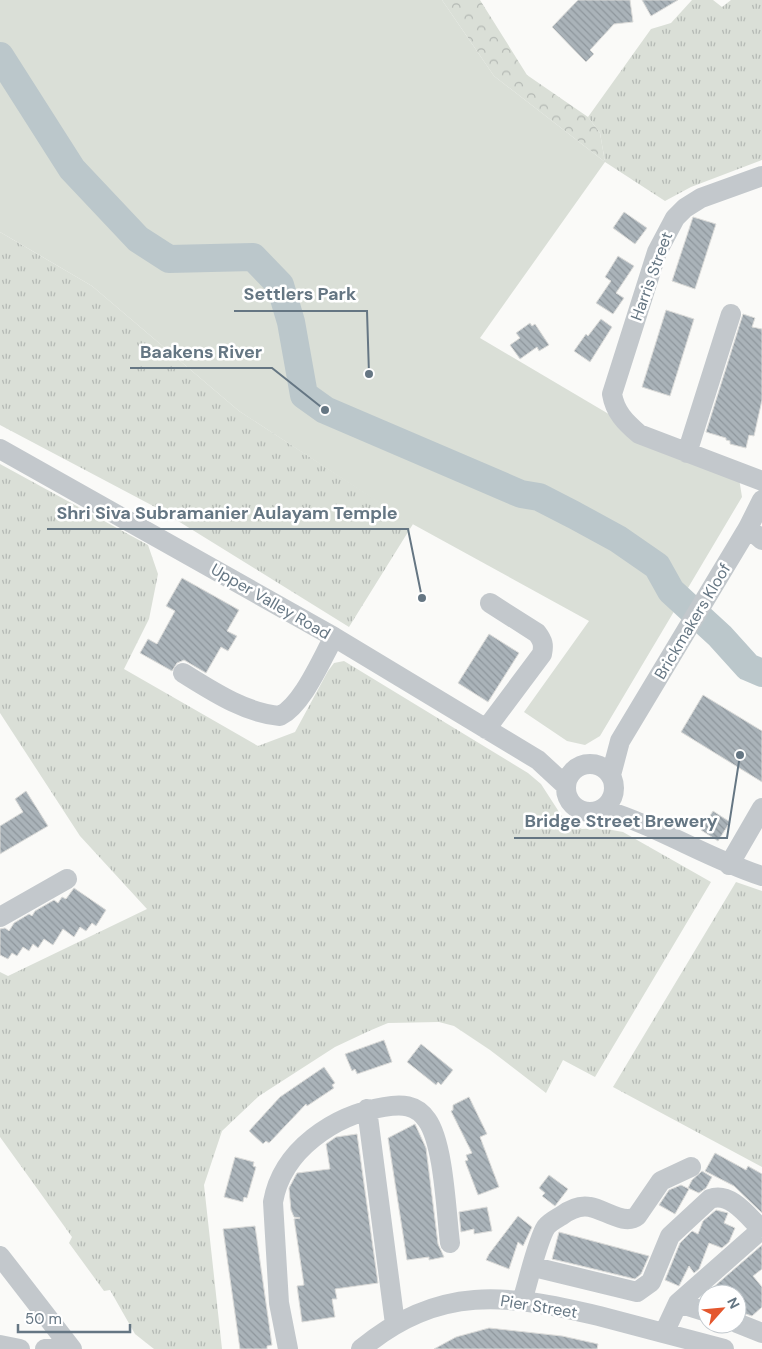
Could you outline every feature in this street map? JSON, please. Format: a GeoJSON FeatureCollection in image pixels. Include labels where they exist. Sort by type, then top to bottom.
{"type":"FeatureCollection","features":[{"type":"Feature","properties":{"kind":"street","name":"Harris Street"},"geometry":{"type":"LineString","coordinates":[[687,453],[648,438],[629,426],[616,410],[613,388],[657,252],[669,228],[685,208],[701,198],[762,176]]}},
{"type":"Feature","properties":{"kind":"street"},"geometry":{"type":"LineString","coordinates":[[731,314],[687,453],[762,481]]}},
{"type":"Feature","properties":{"kind":"street","name":"Upper Valley Road"},"geometry":{"type":"LineString","coordinates":[[0,449],[334,637],[569,778]]}},
{"type":"Feature","properties":{"kind":"street","name":"Brickmakers Kloof"},"geometry":{"type":"LineString","coordinates":[[609,793],[620,741],[715,582],[755,534],[762,500]]}},
{"type":"Feature","properties":{"kind":"street"},"geometry":{"type":"LineString","coordinates":[[486,729],[542,654],[544,648],[542,640],[537,633],[490,603]]}},
{"type":"Feature","properties":{"kind":"street"},"geometry":{"type":"LineString","coordinates":[[183,674],[229,700],[263,713],[280,716],[291,708],[301,695],[334,637]]}},
{"type":"Feature","properties":{"kind":"street","name":"Brickmakers Kloof"},"geometry":{"type":"LineString","coordinates":[[592,764],[620,741]]}},
{"type":"Feature","properties":{"kind":"street"},"geometry":{"type":"LineString","coordinates":[[609,793],[595,812],[580,811],[568,800],[569,778],[578,766],[592,764],[605,769],[609,793],[637,820],[728,865],[762,876]]}},
{"type":"Feature","properties":{"kind":"street"},"geometry":{"type":"LineString","coordinates":[[728,865],[762,808]]}},
{"type":"Feature","properties":{"kind":"street"},"geometry":{"type":"LineString","coordinates":[[0,917],[67,879]]}},
{"type":"Feature","properties":{"kind":"street"},"geometry":{"type":"LineString","coordinates":[[288,1349],[279,1303],[273,1202],[275,1189],[291,1161],[310,1140],[339,1120],[367,1110],[398,1104],[409,1106],[427,1120],[437,1145],[450,1243]]}},
{"type":"Feature","properties":{"kind":"street"},"geometry":{"type":"LineString","coordinates":[[367,1110],[395,1324]]}},
{"type":"Feature","properties":{"kind":"street"},"geometry":{"type":"LineString","coordinates":[[522,1301],[544,1232],[550,1223],[573,1210],[590,1207],[624,1219],[632,1219],[637,1216],[661,1181],[691,1167]]}},
{"type":"Feature","properties":{"kind":"street"},"geometry":{"type":"LineString","coordinates":[[534,1267],[638,1292],[651,1282],[670,1236],[710,1199],[718,1196],[727,1198],[761,1228],[678,1303],[664,1333]]}},
{"type":"Feature","properties":{"kind":"street"},"geometry":{"type":"LineString","coordinates":[[0,1256],[72,1349]]}},
{"type":"Feature","properties":{"kind":"street","name":"Pier Street"},"geometry":{"type":"LineString","coordinates":[[361,1349],[395,1324],[442,1304],[467,1300],[508,1298],[561,1307],[724,1349]]}},
{"type":"Feature","properties":{"kind":"street"},"geometry":{"type":"LineString","coordinates":[[678,1303],[697,1309]]}},
{"type":"Feature","properties":{"kind":"street"},"geometry":{"type":"LineString","coordinates":[[747,1328],[762,1333]]}},
{"type":"Feature","properties":{"kind":"street"},"geometry":{"type":"LineString","coordinates":[[0,1345],[20,1349]]}},
{"type":"Feature","properties":{"kind":"street"},"geometry":{"type":"LineString","coordinates":[[46,1349],[72,1349]]}},
{"type":"Feature","properties":{"kind":"green space"},"geometry":{"type":"Polygon","coordinates":[[[0,0],[442,0],[494,76],[605,162],[480,338],[629,426],[738,472],[742,497],[600,736],[585,745],[567,741],[524,712],[589,621],[407,521],[239,411],[92,286],[0,232],[0,0]]]}},
{"type":"Feature","properties":{"kind":"green space"},"geometry":{"type":"Polygon","coordinates":[[[442,0],[480,0],[527,75],[588,117],[600,133],[605,162],[494,76],[442,0]]]}},
{"type":"Feature","properties":{"kind":"green space"},"geometry":{"type":"Polygon","coordinates":[[[692,0],[713,0],[722,7],[731,0],[762,0],[762,160],[691,187],[665,201],[605,162],[600,133],[588,117],[651,29],[671,23],[692,0]]]}},
{"type":"Feature","properties":{"kind":"green space"},"geometry":{"type":"Polygon","coordinates":[[[0,232],[92,286],[239,411],[413,524],[349,627],[157,508],[0,425],[0,232]]]}},
{"type":"Feature","properties":{"kind":"green space"},"geometry":{"type":"Polygon","coordinates":[[[0,464],[148,545],[158,574],[149,619],[124,669],[258,746],[295,732],[328,671],[334,663],[344,661],[528,773],[541,784],[561,815],[572,825],[582,829],[601,828],[623,832],[711,882],[595,1077],[563,1060],[546,1093],[490,1050],[454,1026],[439,1022],[388,1023],[335,1047],[259,1096],[222,1131],[204,1185],[222,1349],[154,1349],[135,1334],[110,1290],[104,1291],[69,1243],[72,1237],[0,1137],[0,972],[8,976],[147,909],[80,836],[0,713],[0,464]]]}},
{"type":"Feature","properties":{"kind":"green space"},"geometry":{"type":"Polygon","coordinates":[[[736,882],[762,891],[762,1167],[613,1087],[736,882]]]}},
{"type":"Feature","properties":{"kind":"building"},"geometry":{"type":"Polygon","coordinates":[[[578,0],[630,0],[633,22],[614,24],[590,50],[594,54],[586,62],[552,27],[578,0]]]}},
{"type":"Feature","properties":{"kind":"building"},"geometry":{"type":"Polygon","coordinates":[[[642,0],[678,0],[651,16],[642,0]]]}},
{"type":"Feature","properties":{"kind":"building"},"geometry":{"type":"Polygon","coordinates":[[[624,212],[647,228],[635,244],[613,228],[624,212]]]}},
{"type":"Feature","properties":{"kind":"building"},"geometry":{"type":"Polygon","coordinates":[[[693,217],[716,224],[695,289],[672,281],[693,217]]]}},
{"type":"Feature","properties":{"kind":"building"},"geometry":{"type":"Polygon","coordinates":[[[618,256],[634,266],[616,293],[624,298],[613,314],[596,303],[611,281],[605,277],[618,256]]]}},
{"type":"Feature","properties":{"kind":"building"},"geometry":{"type":"Polygon","coordinates":[[[666,310],[694,319],[670,396],[642,387],[666,310]]]}},
{"type":"Feature","properties":{"kind":"building"},"geometry":{"type":"Polygon","coordinates":[[[743,314],[755,318],[752,327],[762,329],[762,400],[754,436],[749,435],[746,448],[730,444],[730,441],[726,440],[726,438],[706,432],[743,314]]]}},
{"type":"Feature","properties":{"kind":"building"},"geometry":{"type":"Polygon","coordinates":[[[601,319],[612,327],[590,362],[574,351],[586,334],[588,336],[601,319]]]}},
{"type":"Feature","properties":{"kind":"building"},"geometry":{"type":"Polygon","coordinates":[[[530,323],[532,326],[535,324],[549,345],[539,351],[537,347],[520,359],[510,345],[520,338],[516,333],[530,323]]]}},
{"type":"Feature","properties":{"kind":"building"},"geometry":{"type":"Polygon","coordinates":[[[182,578],[239,610],[227,631],[237,636],[228,651],[221,647],[206,673],[184,660],[177,663],[172,671],[140,653],[148,639],[157,644],[175,611],[166,606],[182,578]]]}},
{"type":"Feature","properties":{"kind":"building"},"geometry":{"type":"Polygon","coordinates":[[[489,634],[519,653],[488,702],[458,683],[489,634]]]}},
{"type":"Feature","properties":{"kind":"building"},"geometry":{"type":"Polygon","coordinates":[[[703,695],[762,731],[762,782],[681,732],[703,695]]]}},
{"type":"Feature","properties":{"kind":"building"},"geometry":{"type":"Polygon","coordinates":[[[26,791],[48,826],[0,854],[0,826],[23,812],[15,799],[26,791]]]}},
{"type":"Feature","properties":{"kind":"building"},"geometry":{"type":"Polygon","coordinates":[[[713,811],[730,822],[718,841],[701,830],[713,811]]]}},
{"type":"Feature","properties":{"kind":"building"},"geometry":{"type":"Polygon","coordinates":[[[74,888],[106,910],[96,926],[92,923],[86,931],[80,927],[74,937],[63,929],[53,945],[44,939],[38,948],[33,944],[29,951],[23,947],[17,956],[12,953],[8,959],[0,955],[0,929],[5,928],[9,931],[14,923],[29,914],[32,916],[35,911],[54,900],[58,903],[62,897],[66,899],[74,888]]]}},
{"type":"Feature","properties":{"kind":"building"},"geometry":{"type":"Polygon","coordinates":[[[384,1040],[392,1062],[357,1074],[355,1069],[352,1071],[345,1054],[384,1040]]]}},
{"type":"Feature","properties":{"kind":"building"},"geometry":{"type":"Polygon","coordinates":[[[421,1044],[453,1070],[441,1085],[438,1082],[436,1085],[407,1062],[421,1044]]]}},
{"type":"Feature","properties":{"kind":"building"},"geometry":{"type":"Polygon","coordinates":[[[324,1067],[335,1083],[332,1085],[334,1088],[307,1106],[306,1104],[269,1143],[266,1141],[263,1144],[249,1131],[280,1097],[324,1067]]]}},
{"type":"Feature","properties":{"kind":"building"},"geometry":{"type":"Polygon","coordinates":[[[469,1097],[487,1134],[480,1137],[499,1187],[478,1195],[465,1161],[468,1160],[466,1155],[472,1153],[451,1111],[453,1110],[453,1105],[469,1097]]]}},
{"type":"Feature","properties":{"kind":"building"},"geometry":{"type":"Polygon","coordinates":[[[415,1124],[426,1148],[438,1244],[444,1257],[429,1260],[429,1257],[407,1260],[388,1138],[415,1124]]]}},
{"type":"Feature","properties":{"kind":"building"},"geometry":{"type":"Polygon","coordinates":[[[357,1134],[378,1283],[335,1289],[337,1299],[332,1299],[335,1317],[302,1322],[297,1286],[304,1285],[294,1219],[300,1218],[294,1217],[291,1210],[289,1188],[297,1173],[330,1169],[326,1144],[336,1137],[357,1134]]]}},
{"type":"Feature","properties":{"kind":"building"},"geometry":{"type":"Polygon","coordinates":[[[715,1153],[746,1170],[748,1166],[762,1174],[762,1213],[734,1186],[705,1171],[715,1153]]]}},
{"type":"Feature","properties":{"kind":"building"},"geometry":{"type":"Polygon","coordinates":[[[235,1157],[254,1162],[253,1166],[256,1167],[247,1198],[244,1197],[243,1202],[224,1197],[235,1157]]]}},
{"type":"Feature","properties":{"kind":"building"},"geometry":{"type":"Polygon","coordinates":[[[702,1171],[712,1177],[706,1188],[699,1193],[688,1188],[692,1180],[702,1171]]]}},
{"type":"Feature","properties":{"kind":"building"},"geometry":{"type":"Polygon","coordinates":[[[549,1175],[568,1189],[555,1206],[542,1196],[545,1193],[539,1188],[549,1175]]]}},
{"type":"Feature","properties":{"kind":"building"},"geometry":{"type":"Polygon","coordinates":[[[681,1185],[689,1189],[675,1214],[659,1205],[669,1190],[681,1185]]]}},
{"type":"Feature","properties":{"kind":"building"},"geometry":{"type":"Polygon","coordinates":[[[487,1207],[492,1231],[474,1234],[474,1229],[461,1232],[459,1212],[487,1207]]]}},
{"type":"Feature","properties":{"kind":"building"},"geometry":{"type":"Polygon","coordinates":[[[716,1210],[728,1213],[724,1223],[735,1228],[729,1242],[722,1248],[709,1243],[699,1269],[694,1273],[689,1266],[679,1286],[665,1280],[680,1243],[692,1231],[698,1234],[703,1221],[716,1210]]]}},
{"type":"Feature","properties":{"kind":"building"},"geometry":{"type":"Polygon","coordinates":[[[518,1216],[532,1227],[523,1246],[518,1242],[509,1269],[486,1260],[489,1254],[518,1216]]]}},
{"type":"Feature","properties":{"kind":"building"},"geometry":{"type":"Polygon","coordinates":[[[255,1226],[272,1345],[267,1346],[267,1349],[240,1349],[223,1229],[255,1226]]]}},
{"type":"Feature","properties":{"kind":"building"},"geometry":{"type":"Polygon","coordinates":[[[559,1232],[649,1256],[641,1274],[635,1279],[552,1259],[559,1232]]]}},
{"type":"Feature","properties":{"kind":"building"},"geometry":{"type":"Polygon","coordinates":[[[762,1245],[762,1269],[753,1276],[762,1287],[762,1307],[752,1316],[747,1314],[747,1284],[717,1284],[762,1245]]]}},
{"type":"Feature","properties":{"kind":"building"},"geometry":{"type":"Polygon","coordinates":[[[489,1328],[562,1336],[598,1344],[597,1349],[434,1349],[456,1337],[489,1328]]]}},
{"type":"Feature","properties":{"kind":"waterway"},"geometry":{"type":"LineString","coordinates":[[0,56],[72,169],[138,239],[169,259],[253,257],[280,285],[291,322],[304,395],[325,410],[521,494],[539,497],[618,539],[657,566],[671,591],[720,636],[748,667],[762,673]]}},
{"type":"Feature","properties":{"kind":"place","name":"Settlers Park"},"geometry":{"type":"Point","coordinates":[369,374]}},
{"type":"Feature","properties":{"kind":"place","name":"Baakens River"},"geometry":{"type":"Point","coordinates":[325,410]}},
{"type":"Feature","properties":{"kind":"place","name":"Shri Siva Subramanier Aulayam Temple"},"geometry":{"type":"Point","coordinates":[422,598]}},
{"type":"Feature","properties":{"kind":"place","name":"Bridge Street Brewery"},"geometry":{"type":"Point","coordinates":[740,755]}}]}
